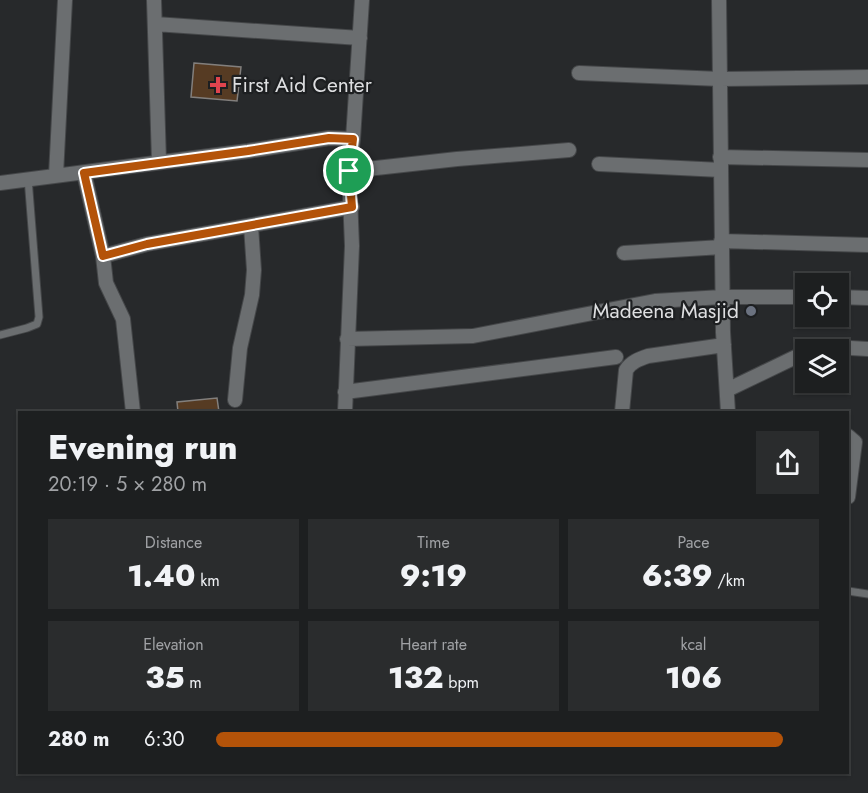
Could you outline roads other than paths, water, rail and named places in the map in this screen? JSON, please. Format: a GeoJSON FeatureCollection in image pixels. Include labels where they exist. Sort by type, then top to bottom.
{"type":"FeatureCollection","features":[{"type":"Feature","properties":{"kind":"street"},"geometry":{"type":"LineString","coordinates":[[56,175],[65,0]]}},
{"type":"Feature","properties":{"kind":"street"},"geometry":{"type":"LineString","coordinates":[[154,0],[159,161]]}},
{"type":"Feature","properties":{"kind":"street"},"geometry":{"type":"LineString","coordinates":[[345,411],[352,207],[349,171],[362,0]]}},
{"type":"Feature","properties":{"kind":"street"},"geometry":{"type":"LineString","coordinates":[[719,0],[722,297],[728,411]]}},
{"type":"Feature","properties":{"kind":"street"},"geometry":{"type":"LineString","coordinates":[[155,24],[360,38]]}},
{"type":"Feature","properties":{"kind":"street"},"geometry":{"type":"LineString","coordinates":[[579,72],[720,79],[868,77]]}},
{"type":"Feature","properties":{"kind":"street"},"geometry":{"type":"LineString","coordinates":[[0,183],[248,151],[329,138],[353,139]]}},
{"type":"Feature","properties":{"kind":"street"},"geometry":{"type":"LineString","coordinates":[[349,171],[569,150]]}},
{"type":"Feature","properties":{"kind":"street"},"geometry":{"type":"LineString","coordinates":[[599,164],[868,160]]}},
{"type":"Feature","properties":{"kind":"street"},"geometry":{"type":"LineString","coordinates":[[84,173],[103,256],[106,283],[123,319],[133,411]]}},
{"type":"Feature","properties":{"kind":"street"},"geometry":{"type":"LineString","coordinates":[[103,256],[147,244],[352,207]]}},
{"type":"Feature","properties":{"kind":"street"},"geometry":{"type":"LineString","coordinates":[[235,400],[240,348],[252,295],[254,270],[251,226]]}},
{"type":"Feature","properties":{"kind":"street"},"geometry":{"type":"LineString","coordinates":[[624,253],[722,244],[868,245]]}},
{"type":"Feature","properties":{"kind":"street"},"geometry":{"type":"LineString","coordinates":[[347,339],[473,336],[655,301],[722,297],[795,297]]}},
{"type":"Feature","properties":{"kind":"street"},"geometry":{"type":"LineString","coordinates":[[849,297],[868,298]]}},
{"type":"Feature","properties":{"kind":"street"},"geometry":{"type":"LineString","coordinates":[[622,411],[626,370],[629,365],[648,356],[724,345]]}},
{"type":"Feature","properties":{"kind":"street"},"geometry":{"type":"LineString","coordinates":[[849,348],[868,349]]}},
{"type":"Feature","properties":{"kind":"street"},"geometry":{"type":"LineString","coordinates":[[345,392],[616,357]]}},
{"type":"Feature","properties":{"kind":"street"},"geometry":{"type":"LineString","coordinates":[[727,390],[795,357]]}},
{"type":"Feature","properties":{"kind":"street"},"geometry":{"type":"LineString","coordinates":[[849,437],[855,442],[849,488]]}},
{"type":"Feature","properties":{"kind":"lane"},"geometry":{"type":"LineString","coordinates":[[0,335],[37,324],[39,317],[28,178]]}},
{"type":"Feature","properties":{"kind":"lane"},"geometry":{"type":"LineString","coordinates":[[849,591],[868,594]]}},
{"type":"Feature","properties":{"kind":"place","name":"First Aid Center"},"geometry":{"type":"Point","coordinates":[218,85]}},
{"type":"Feature","properties":{"kind":"place","name":"Madeena Masjid"},"geometry":{"type":"Point","coordinates":[751,311]}}]}
